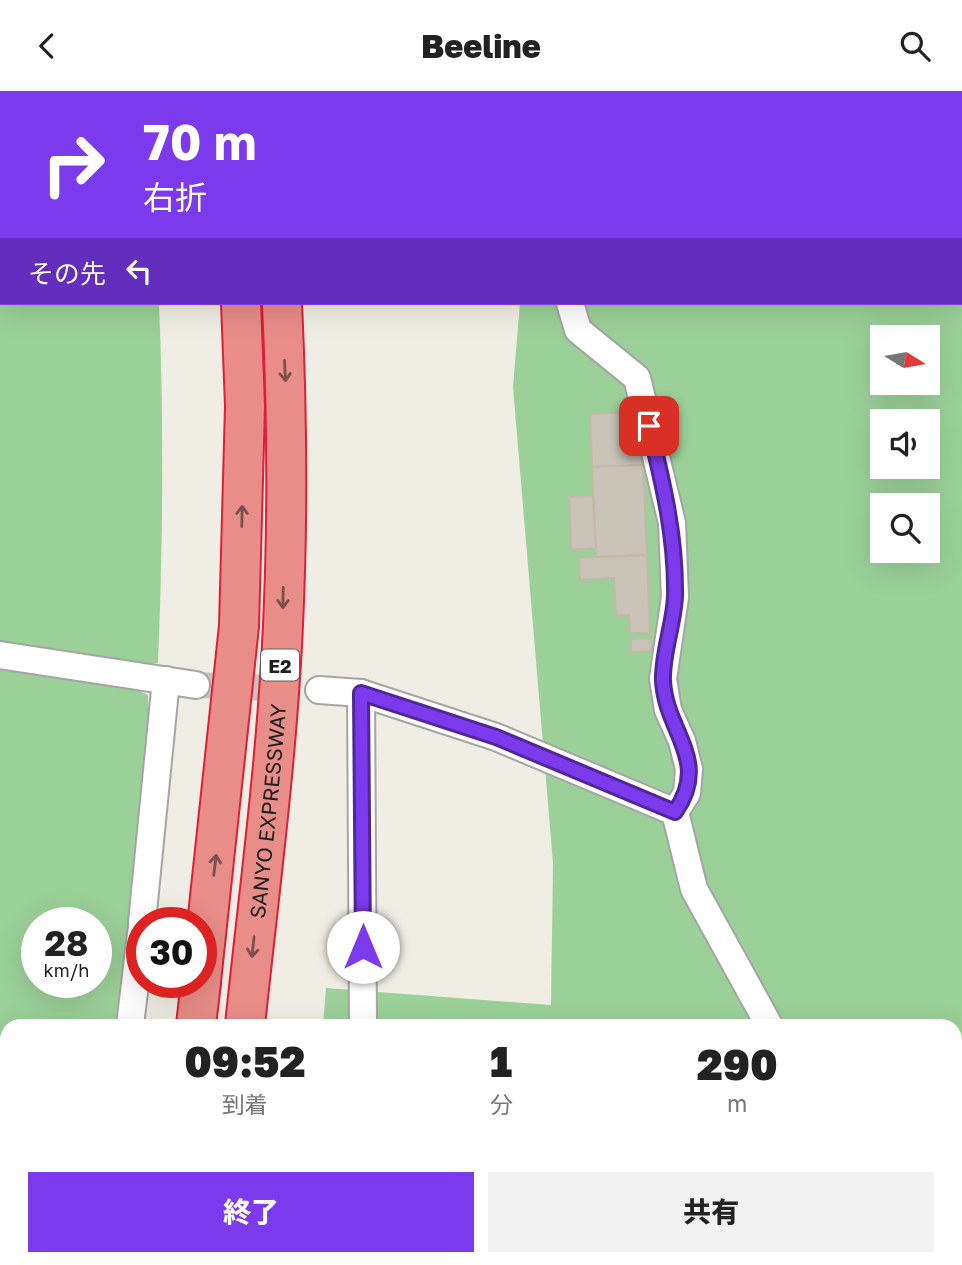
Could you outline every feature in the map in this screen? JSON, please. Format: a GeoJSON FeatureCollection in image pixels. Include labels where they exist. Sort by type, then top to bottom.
{"type":"FeatureCollection","features":[{"type":"Feature","properties":{"kind":"highway","name":"SANYO EXPRESSWAY"},"geometry":{"type":"LineString","coordinates":[[209,907],[239,626],[244,406],[241,305]]}},
{"type":"Feature","properties":{"kind":"highway","name":"SANYO EXPRESSWAY"},"geometry":{"type":"LineString","coordinates":[[245,1019],[271,785],[283,625],[286,401],[282,305]]}},
{"type":"Feature","properties":{"kind":"highway","name":"SANYO EXPRESSWAY"},"geometry":{"type":"LineString","coordinates":[[197,1019],[199,998]]}},
{"type":"Feature","properties":{"kind":"street"},"geometry":{"type":"LineString","coordinates":[[571,305],[578,330],[637,378],[672,523],[675,597],[663,679],[668,711],[682,741],[689,769],[687,793],[675,812],[694,890],[766,1019]]}},
{"type":"Feature","properties":{"kind":"street"},"geometry":{"type":"LineString","coordinates":[[0,655],[196,685]]}},
{"type":"Feature","properties":{"kind":"street"},"geometry":{"type":"LineString","coordinates":[[144,907],[166,680]]}},
{"type":"Feature","properties":{"kind":"street"},"geometry":{"type":"LineString","coordinates":[[320,690],[361,693],[496,737],[675,812]]}},
{"type":"Feature","properties":{"kind":"street"},"geometry":{"type":"LineString","coordinates":[[361,693],[363,1019]]}},
{"type":"Feature","properties":{"kind":"street"},"geometry":{"type":"LineString","coordinates":[[131,1019],[133,998]]}},
{"type":"Feature","properties":{"kind":"green space"},"geometry":{"type":"Polygon","coordinates":[[[0,305],[159,305],[162,483],[158,663],[141,665],[0,644],[0,305]]]}},
{"type":"Feature","properties":{"kind":"green space"},"geometry":{"type":"Polygon","coordinates":[[[520,305],[962,305],[962,1019],[323,1019],[326,988],[551,1005],[553,863],[513,387],[520,305]]]}},
{"type":"Feature","properties":{"kind":"green space"},"geometry":{"type":"Polygon","coordinates":[[[0,666],[129,686],[148,695],[143,820],[132,907],[126,907],[126,947],[116,1019],[0,1019],[0,666]]]}},
{"type":"Feature","properties":{"kind":"building"},"geometry":{"type":"Polygon","coordinates":[[[637,412],[643,465],[592,467],[590,414],[637,412]]]}},
{"type":"Feature","properties":{"kind":"building"},"geometry":{"type":"Polygon","coordinates":[[[643,465],[647,555],[596,557],[592,467],[643,465]]]}},
{"type":"Feature","properties":{"kind":"building"},"geometry":{"type":"Polygon","coordinates":[[[593,496],[596,548],[571,550],[569,497],[593,496]]]}},
{"type":"Feature","properties":{"kind":"building"},"geometry":{"type":"Polygon","coordinates":[[[647,555],[650,633],[630,633],[629,615],[616,616],[614,578],[580,580],[579,558],[647,555]]]}},
{"type":"Feature","properties":{"kind":"building"},"geometry":{"type":"Polygon","coordinates":[[[650,638],[651,651],[631,652],[631,639],[650,638]]]}},
{"type":"Feature","properties":{"kind":"tunnel"},"geometry":{"type":"LineString","coordinates":[[196,685],[319,690]]}},
{"type":"Feature","properties":{"kind":"route"},"geometry":{"type":"LineString","coordinates":[[363,947],[361,693],[449,724],[496,737],[675,812],[687,793],[689,769],[682,741],[668,711],[663,679],[675,597],[672,523],[649,426]]}}]}
